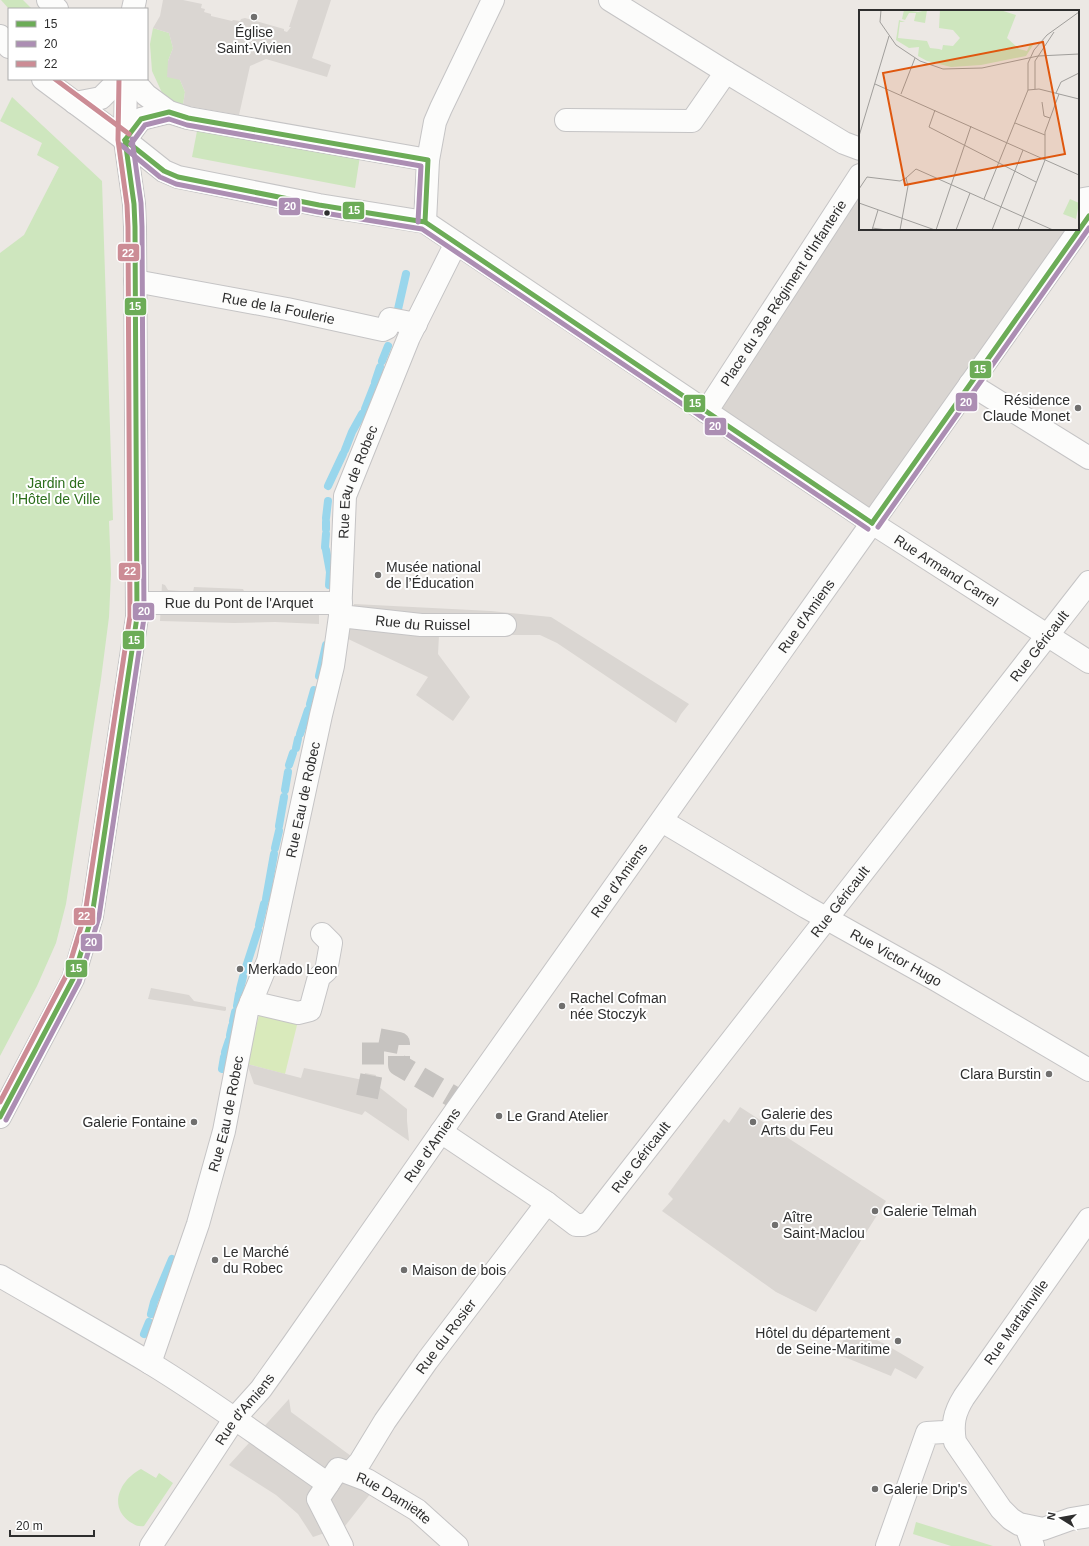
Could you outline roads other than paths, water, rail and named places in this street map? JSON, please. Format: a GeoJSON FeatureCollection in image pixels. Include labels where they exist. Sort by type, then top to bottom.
{"type":"FeatureCollection","features":[{"type":"Feature","properties":{"kind":"street"},"geometry":{"type":"LineString","coordinates":[[48,0],[56,8]]}},
{"type":"Feature","properties":{"kind":"street"},"geometry":{"type":"LineString","coordinates":[[44,80],[164,171],[178,177],[319,205],[425,222],[428,160],[435,122],[493,0]]}},
{"type":"Feature","properties":{"kind":"street"},"geometry":{"type":"LineString","coordinates":[[610,0],[844,143],[859,148]]}},
{"type":"Feature","properties":{"kind":"street"},"geometry":{"type":"LineString","coordinates":[[0,36],[8,46]]}},
{"type":"Feature","properties":{"kind":"street"},"geometry":{"type":"LineString","coordinates":[[566,120],[692,121],[726,72]]}},
{"type":"Feature","properties":{"kind":"street"},"geometry":{"type":"LineString","coordinates":[[75,103],[101,98],[119,80]]}},
{"type":"Feature","properties":{"kind":"street"},"geometry":{"type":"LineString","coordinates":[[0,1117],[73,979],[92,916],[137,617],[134,204],[125,140],[126,80]]}},
{"type":"Feature","properties":{"kind":"street"},"geometry":{"type":"LineString","coordinates":[[133,80],[146,95],[169,112],[188,118],[428,160]]}},
{"type":"Feature","properties":{"kind":"street"},"geometry":{"type":"LineString","coordinates":[[125,140],[141,119],[169,112]]}},
{"type":"Feature","properties":{"kind":"street","name":"Place du 39e Régiment d'Infanterie"},"geometry":{"type":"LineString","coordinates":[[706,412],[859,177]]}},
{"type":"Feature","properties":{"kind":"street"},"geometry":{"type":"LineString","coordinates":[[1079,200],[1089,198]]}},
{"type":"Feature","properties":{"kind":"street","name":"Rue d'Amiens"},"geometry":{"type":"LineString","coordinates":[[151,1546],[235,1418],[265,1382],[1089,216]]}},
{"type":"Feature","properties":{"kind":"street","name":"Rue Armand Carrel"},"geometry":{"type":"LineString","coordinates":[[425,222],[872,523],[1089,662]]}},
{"type":"Feature","properties":{"kind":"street","name":"Rue Eau de Robec"},"geometry":{"type":"LineString","coordinates":[[150,1363],[198,1224],[222,1138],[247,1012],[268,961],[321,714],[333,666],[341,610],[345,496],[409,337],[456,243]]}},
{"type":"Feature","properties":{"kind":"street","name":"Rue de la Foulerie"},"geometry":{"type":"LineString","coordinates":[[135,281],[287,309],[383,330],[387,328],[390,319],[416,324]]}},
{"type":"Feature","properties":{"kind":"street"},"geometry":{"type":"LineString","coordinates":[[970,384],[1089,458]]}},
{"type":"Feature","properties":{"kind":"street","name":"Rue Géricault"},"geometry":{"type":"LineString","coordinates":[[547,1203],[576,1225],[582,1225],[590,1222],[1089,582]]}},
{"type":"Feature","properties":{"kind":"street","name":"Rue du Pont de l'Arquet"},"geometry":{"type":"LineString","coordinates":[[137,603],[341,610]]}},
{"type":"Feature","properties":{"kind":"street","name":"Rue du Ruissel"},"geometry":{"type":"LineString","coordinates":[[341,610],[421,625],[505,626]]}},
{"type":"Feature","properties":{"kind":"street","name":"Rue Victor Hugo"},"geometry":{"type":"LineString","coordinates":[[662,821],[826,919],[1089,1070]]}},
{"type":"Feature","properties":{"kind":"street"},"geometry":{"type":"LineString","coordinates":[[251,1002],[298,1013],[310,1010],[319,977],[326,971],[331,943],[322,934]]}},
{"type":"Feature","properties":{"kind":"street"},"geometry":{"type":"LineString","coordinates":[[441,1132],[547,1203]]}},
{"type":"Feature","properties":{"kind":"street","name":"Rue du Rosier"},"geometry":{"type":"LineString","coordinates":[[350,1473],[360,1462],[385,1421],[427,1361],[547,1203]]}},
{"type":"Feature","properties":{"kind":"street","name":"Rue Martainville"},"geometry":{"type":"LineString","coordinates":[[954,1436],[956,1410],[964,1397],[1089,1219]]}},
{"type":"Feature","properties":{"kind":"street"},"geometry":{"type":"LineString","coordinates":[[0,1276],[150,1363],[235,1418],[328,1484],[318,1499],[342,1546]]}},
{"type":"Feature","properties":{"kind":"street"},"geometry":{"type":"LineString","coordinates":[[887,1546],[927,1433],[944,1432],[954,1436],[1002,1509],[1029,1536],[1043,1529],[1071,1519],[1089,1516]]}},
{"type":"Feature","properties":{"kind":"street","name":"Rue Damiette"},"geometry":{"type":"LineString","coordinates":[[328,1484],[338,1469],[367,1480],[417,1510],[457,1546]]}},
{"type":"Feature","properties":{"kind":"waterway"},"geometry":{"type":"LineString","coordinates":[[396,318],[406,274]]}},
{"type":"Feature","properties":{"kind":"waterway"},"geometry":{"type":"LineString","coordinates":[[382,361],[388,346]]}},
{"type":"Feature","properties":{"kind":"waterway"},"geometry":{"type":"LineString","coordinates":[[375,382],[380,367]]}},
{"type":"Feature","properties":{"kind":"waterway"},"geometry":{"type":"LineString","coordinates":[[365,409],[374,386]]}},
{"type":"Feature","properties":{"kind":"waterway"},"geometry":{"type":"LineString","coordinates":[[345,450],[352,432],[362,414]]}},
{"type":"Feature","properties":{"kind":"waterway"},"geometry":{"type":"LineString","coordinates":[[328,486],[343,454]]}},
{"type":"Feature","properties":{"kind":"waterway"},"geometry":{"type":"LineString","coordinates":[[326,518],[328,501]]}},
{"type":"Feature","properties":{"kind":"waterway"},"geometry":{"type":"LineString","coordinates":[[326,522],[326,529]]}},
{"type":"Feature","properties":{"kind":"waterway"},"geometry":{"type":"LineString","coordinates":[[325,547],[326,534]]}},
{"type":"Feature","properties":{"kind":"waterway"},"geometry":{"type":"LineString","coordinates":[[326,550],[330,572],[329,585]]}},
{"type":"Feature","properties":{"kind":"waterway"},"geometry":{"type":"LineString","coordinates":[[319,676],[326,645]]}},
{"type":"Feature","properties":{"kind":"waterway"},"geometry":{"type":"LineString","coordinates":[[310,704],[314,690]]}},
{"type":"Feature","properties":{"kind":"waterway"},"geometry":{"type":"LineString","coordinates":[[300,734],[308,710]]}},
{"type":"Feature","properties":{"kind":"waterway"},"geometry":{"type":"LineString","coordinates":[[296,748],[298,739]]}},
{"type":"Feature","properties":{"kind":"waterway"},"geometry":{"type":"LineString","coordinates":[[289,765],[293,753]]}},
{"type":"Feature","properties":{"kind":"waterway"},"geometry":{"type":"LineString","coordinates":[[285,790],[288,772]]}},
{"type":"Feature","properties":{"kind":"waterway"},"geometry":{"type":"LineString","coordinates":[[279,826],[284,797]]}},
{"type":"Feature","properties":{"kind":"waterway"},"geometry":{"type":"LineString","coordinates":[[275,848],[279,831]]}},
{"type":"Feature","properties":{"kind":"waterway"},"geometry":{"type":"LineString","coordinates":[[266,899],[274,854]]}},
{"type":"Feature","properties":{"kind":"waterway"},"geometry":{"type":"LineString","coordinates":[[259,925],[264,904]]}},
{"type":"Feature","properties":{"kind":"waterway"},"geometry":{"type":"LineString","coordinates":[[245,970],[258,930]]}},
{"type":"Feature","properties":{"kind":"waterway"},"geometry":{"type":"LineString","coordinates":[[240,989],[243,977]]}},
{"type":"Feature","properties":{"kind":"waterway"},"geometry":{"type":"LineString","coordinates":[[237,1006],[239,994]]}},
{"type":"Feature","properties":{"kind":"waterway"},"geometry":{"type":"LineString","coordinates":[[233,1021],[235,1012]]}},
{"type":"Feature","properties":{"kind":"waterway"},"geometry":{"type":"LineString","coordinates":[[230,1035],[232,1026]]}},
{"type":"Feature","properties":{"kind":"waterway"},"geometry":{"type":"LineString","coordinates":[[225,1052],[229,1040]]}},
{"type":"Feature","properties":{"kind":"waterway"},"geometry":{"type":"LineString","coordinates":[[222,1069],[224,1057]]}},
{"type":"Feature","properties":{"kind":"waterway"},"geometry":{"type":"LineString","coordinates":[[151,1314],[154,1302],[172,1259]]}},
{"type":"Feature","properties":{"kind":"waterway"},"geometry":{"type":"LineString","coordinates":[[144,1334],[149,1322]]}},
{"type":"Feature","properties":{"kind":"tunnel"},"geometry":{"type":"LineString","coordinates":[[367,1097],[373,1067],[373,1038],[399,1043],[399,1065],[462,1102]]}},
{"type":"Feature","properties":{"kind":"place","name":"Église Saint-Vivien"},"geometry":{"type":"Point","coordinates":[254,17]}},
{"type":"Feature","properties":{"kind":"place","name":"Résidence Claude Monet"},"geometry":{"type":"Point","coordinates":[1078,408]}},
{"type":"Feature","properties":{"kind":"place","name":"Musée national de l’Éducation"},"geometry":{"type":"Point","coordinates":[378,575]}},
{"type":"Feature","properties":{"kind":"place","name":"Merkado Leon"},"geometry":{"type":"Point","coordinates":[240,969]}},
{"type":"Feature","properties":{"kind":"place","name":"Rachel Cofman née Stoczyk"},"geometry":{"type":"Point","coordinates":[562,1006]}},
{"type":"Feature","properties":{"kind":"place","name":"Clara Burstin"},"geometry":{"type":"Point","coordinates":[1049,1074]}},
{"type":"Feature","properties":{"kind":"place","name":"Le Grand Atelier"},"geometry":{"type":"Point","coordinates":[499,1116]}},
{"type":"Feature","properties":{"kind":"place","name":"Galerie Fontaine"},"geometry":{"type":"Point","coordinates":[194,1122]}},
{"type":"Feature","properties":{"kind":"place","name":"Galerie des Arts du Feu"},"geometry":{"type":"Point","coordinates":[753,1122]}},
{"type":"Feature","properties":{"kind":"place","name":"Galerie Telmah"},"geometry":{"type":"Point","coordinates":[875,1211]}},
{"type":"Feature","properties":{"kind":"place","name":"Aître Saint-Maclou"},"geometry":{"type":"Point","coordinates":[775,1225]}},
{"type":"Feature","properties":{"kind":"place","name":"Le Marché du Robec"},"geometry":{"type":"Point","coordinates":[215,1260]}},
{"type":"Feature","properties":{"kind":"place","name":"Maison de bois"},"geometry":{"type":"Point","coordinates":[404,1270]}},
{"type":"Feature","properties":{"kind":"place","name":"Hôtel du département de Seine-Maritime"},"geometry":{"type":"Point","coordinates":[898,1341]}},
{"type":"Feature","properties":{"kind":"place","name":"Galerie Drip's"},"geometry":{"type":"Point","coordinates":[875,1489]}},
{"type":"Feature","properties":{"kind":"park label","name":"Jardin de l’Hôtel de Ville"},"geometry":{"type":"Point","coordinates":[56,492]}}]}
